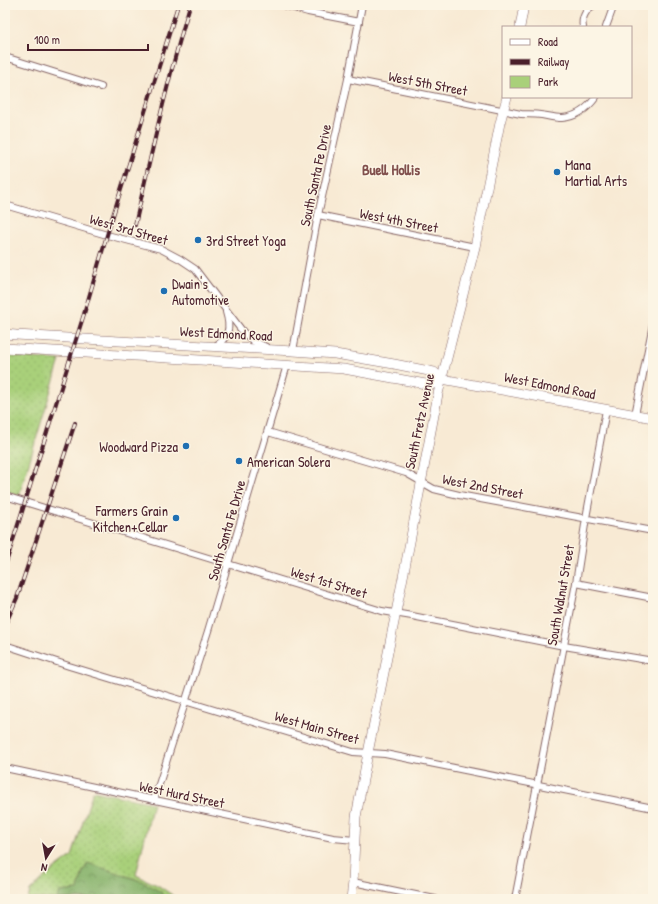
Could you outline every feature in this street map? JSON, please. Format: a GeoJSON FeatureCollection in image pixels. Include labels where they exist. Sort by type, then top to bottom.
{"type":"FeatureCollection","features":[{"type":"Feature","properties":{"kind":"main road"},"geometry":{"type":"LineString","coordinates":[[520,26],[524,5]]}},
{"type":"Feature","properties":{"kind":"main road","name":"South Fretz Avenue"},"geometry":{"type":"LineString","coordinates":[[351,899],[356,817],[437,397],[475,247],[507,98]]}},
{"type":"Feature","properties":{"kind":"main road","name":"West Edmond Road"},"geometry":{"type":"LineString","coordinates":[[5,334],[335,354],[434,372],[442,379],[653,418]]}},
{"type":"Feature","properties":{"kind":"main road","name":"West Edmond Road"},"geometry":{"type":"LineString","coordinates":[[5,348],[344,368],[431,385],[442,379]]}},
{"type":"Feature","properties":{"kind":"street"},"geometry":{"type":"LineString","coordinates":[[283,5],[308,12],[358,22]]}},
{"type":"Feature","properties":{"kind":"street","name":"South Santa Fe Drive"},"geometry":{"type":"LineString","coordinates":[[293,351],[318,215],[348,79],[362,5]]}},
{"type":"Feature","properties":{"kind":"street"},"geometry":{"type":"LineString","coordinates":[[583,26],[583,18],[586,12],[594,5]]}},
{"type":"Feature","properties":{"kind":"street"},"geometry":{"type":"LineString","coordinates":[[606,26],[614,5]]}},
{"type":"Feature","properties":{"kind":"street"},"geometry":{"type":"LineString","coordinates":[[5,57],[101,88]]}},
{"type":"Feature","properties":{"kind":"street","name":"West 5th Street"},"geometry":{"type":"LineString","coordinates":[[348,79],[522,114],[562,118],[572,116],[582,111],[590,105],[595,98]]}},
{"type":"Feature","properties":{"kind":"street","name":"West 3rd Street"},"geometry":{"type":"LineString","coordinates":[[5,205],[161,249],[180,259],[195,269],[243,332],[262,346],[275,350]]}},
{"type":"Feature","properties":{"kind":"street","name":"West 4th Street"},"geometry":{"type":"LineString","coordinates":[[318,215],[475,247]]}},
{"type":"Feature","properties":{"kind":"street","name":"West 3rd Street"},"geometry":{"type":"LineString","coordinates":[[215,346],[221,343],[227,336],[229,327],[225,309]]}},
{"type":"Feature","properties":{"kind":"street"},"geometry":{"type":"LineString","coordinates":[[635,415],[653,324]]}},
{"type":"Feature","properties":{"kind":"street","name":"South Santa Fe Drive"},"geometry":{"type":"LineString","coordinates":[[154,800],[228,565],[287,365]]}},
{"type":"Feature","properties":{"kind":"street","name":"South Walnut Street"},"geometry":{"type":"LineString","coordinates":[[515,899],[576,583],[586,518],[606,410]]}},
{"type":"Feature","properties":{"kind":"street","name":"West 2nd Street"},"geometry":{"type":"LineString","coordinates":[[268,432],[406,473],[434,489],[653,531]]}},
{"type":"Feature","properties":{"kind":"street","name":"West 1st Street"},"geometry":{"type":"LineString","coordinates":[[5,496],[382,611],[564,646],[653,661]]}},
{"type":"Feature","properties":{"kind":"street"},"geometry":{"type":"LineString","coordinates":[[576,583],[653,598]]}},
{"type":"Feature","properties":{"kind":"street","name":"West Main Street"},"geometry":{"type":"LineString","coordinates":[[5,645],[69,666],[353,752],[385,754],[653,808]]}},
{"type":"Feature","properties":{"kind":"street","name":"West Hurd Street"},"geometry":{"type":"LineString","coordinates":[[5,768],[333,838],[355,840]]}},
{"type":"Feature","properties":{"kind":"street"},"geometry":{"type":"LineString","coordinates":[[353,882],[435,899]]}},
{"type":"Feature","properties":{"kind":"green space"},"geometry":{"type":"Polygon","coordinates":[[[5,356],[60,360],[19,496],[5,491],[5,356]]]}},
{"type":"Feature","properties":{"kind":"green space"},"geometry":{"type":"Polygon","coordinates":[[[93,791],[153,803],[136,875],[159,886],[178,899],[28,899],[30,891],[48,874],[72,856],[93,791]]]}},
{"type":"Feature","properties":{"kind":"green space"},"geometry":{"type":"Polygon","coordinates":[[[88,863],[144,882],[162,893],[162,899],[57,899],[60,892],[78,890],[83,871],[88,863]]]}},
{"type":"Feature","properties":{"kind":"railway"},"geometry":{"type":"LineString","coordinates":[[5,566],[84,314],[178,5]]}},
{"type":"Feature","properties":{"kind":"railway"},"geometry":{"type":"LineString","coordinates":[[135,225],[167,87],[190,5]]}},
{"type":"Feature","properties":{"kind":"railway"},"geometry":{"type":"LineString","coordinates":[[5,625],[17,598],[75,423]]}},
{"type":"Feature","properties":{"kind":"place","name":"Mana Martial Arts"},"geometry":{"type":"Point","coordinates":[557,172]}},
{"type":"Feature","properties":{"kind":"place","name":"3rd Street Yoga"},"geometry":{"type":"Point","coordinates":[198,240]}},
{"type":"Feature","properties":{"kind":"place","name":"Dwain's Automotive"},"geometry":{"type":"Point","coordinates":[164,291]}},
{"type":"Feature","properties":{"kind":"place","name":"Woodward Pizza"},"geometry":{"type":"Point","coordinates":[186,446]}},
{"type":"Feature","properties":{"kind":"place","name":"American Solera"},"geometry":{"type":"Point","coordinates":[239,461]}},
{"type":"Feature","properties":{"kind":"place","name":"Farmers Grain Kitchen+Cellar"},"geometry":{"type":"Point","coordinates":[176,518]}},
{"type":"Feature","properties":{"kind":"district","name":"Buell Hollis"},"geometry":{"type":"Point","coordinates":[391,169]}}]}
